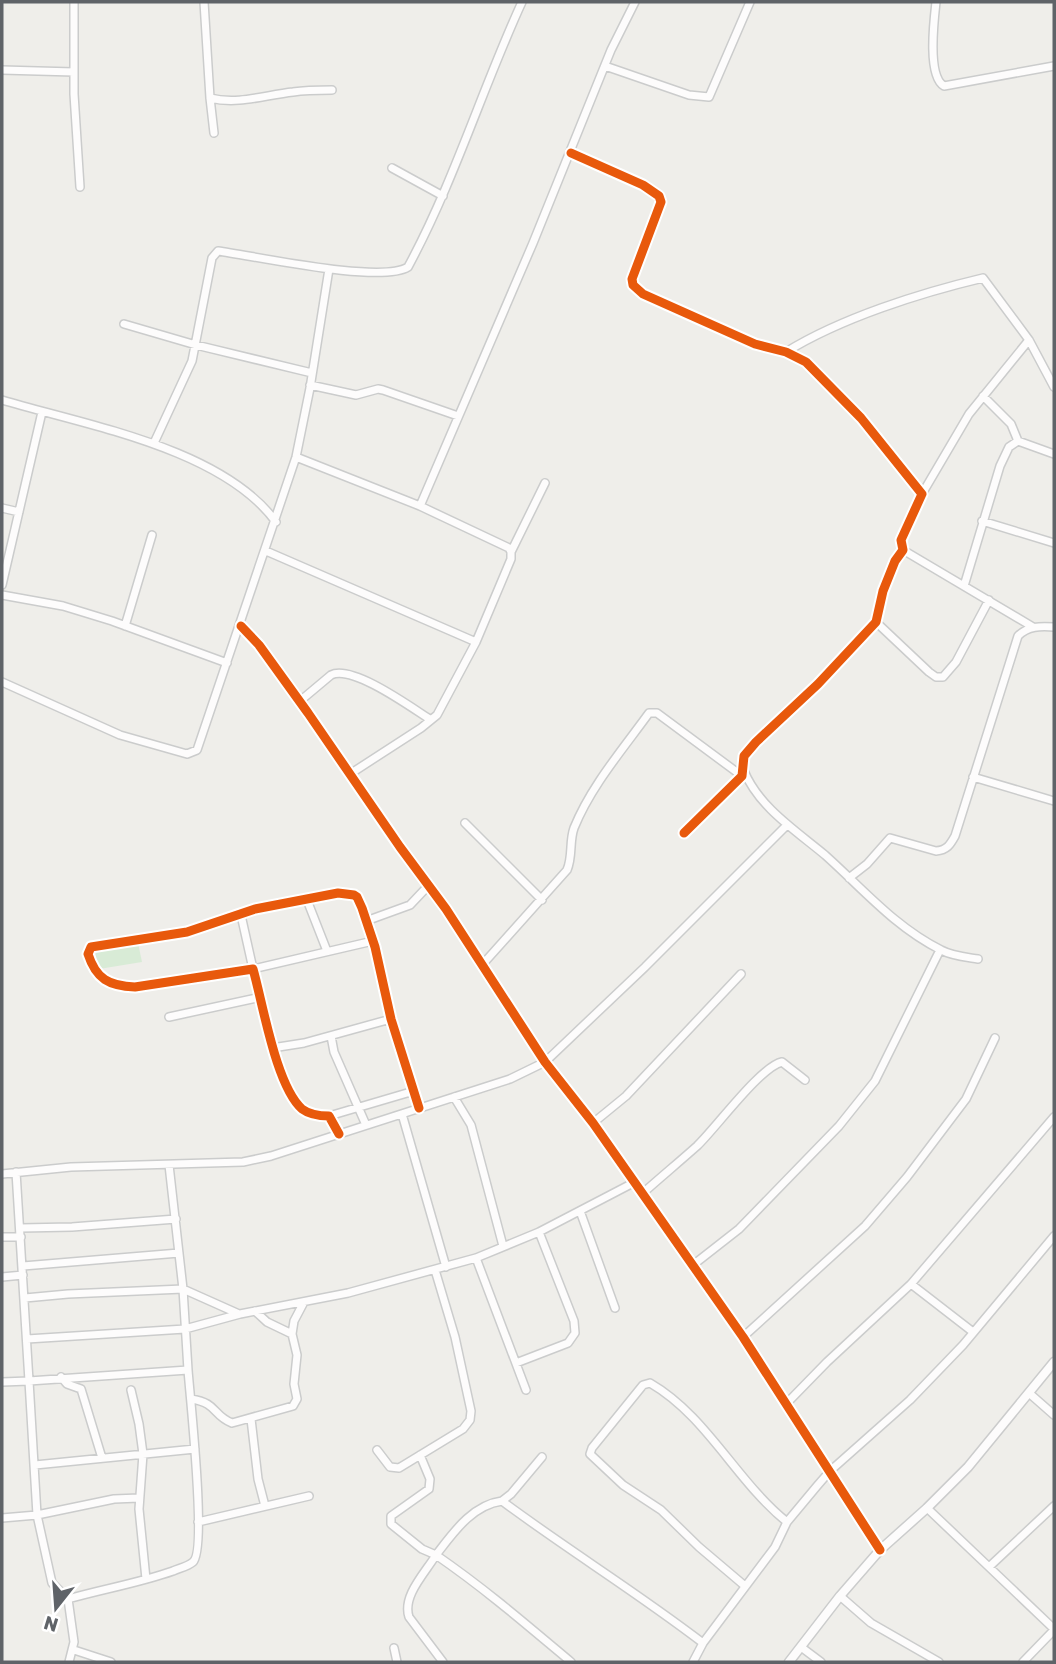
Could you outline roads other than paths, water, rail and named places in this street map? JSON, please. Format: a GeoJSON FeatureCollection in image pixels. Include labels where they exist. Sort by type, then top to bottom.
{"type":"FeatureCollection","features":[{"type":"Feature","properties":{"kind":"street"},"geometry":{"type":"LineString","coordinates":[[74,2],[74,72],[80,187]]}},
{"type":"Feature","properties":{"kind":"street"},"geometry":{"type":"LineString","coordinates":[[204,2],[214,133]]}},
{"type":"Feature","properties":{"kind":"street"},"geometry":{"type":"LineString","coordinates":[[154,443],[192,361],[215,253],[218,251],[329,269],[396,271],[408,267],[443,196],[522,2]]}},
{"type":"Feature","properties":{"kind":"street"},"geometry":{"type":"LineString","coordinates":[[420,506],[571,153],[604,66],[635,2]]}},
{"type":"Feature","properties":{"kind":"street"},"geometry":{"type":"LineString","coordinates":[[604,66],[690,95],[709,97],[750,2]]}},
{"type":"Feature","properties":{"kind":"street"},"geometry":{"type":"LineString","coordinates":[[936,2],[933,41],[936,77],[941,85],[1054,66]]}},
{"type":"Feature","properties":{"kind":"street"},"geometry":{"type":"LineString","coordinates":[[2,70],[74,72]]}},
{"type":"Feature","properties":{"kind":"street"},"geometry":{"type":"LineString","coordinates":[[210,98],[239,101],[294,92],[332,90]]}},
{"type":"Feature","properties":{"kind":"street"},"geometry":{"type":"LineString","coordinates":[[571,153],[643,185],[659,196],[660,202],[632,279],[633,285],[643,294],[755,344],[786,352],[806,362],[861,418],[922,494]]}},
{"type":"Feature","properties":{"kind":"street"},"geometry":{"type":"LineString","coordinates":[[392,168],[443,196]]}},
{"type":"Feature","properties":{"kind":"street"},"geometry":{"type":"LineString","coordinates":[[2,682],[120,735],[187,754],[197,750],[296,457],[329,269]]}},
{"type":"Feature","properties":{"kind":"street"},"geometry":{"type":"LineString","coordinates":[[786,352],[827,328],[949,286],[983,278],[1029,340],[1054,387]]}},
{"type":"Feature","properties":{"kind":"street"},"geometry":{"type":"LineString","coordinates":[[124,324],[196,345],[312,373]]}},
{"type":"Feature","properties":{"kind":"street"},"geometry":{"type":"LineString","coordinates":[[1029,340],[969,414],[922,494],[901,541],[903,550],[1033,627]]}},
{"type":"Feature","properties":{"kind":"street"},"geometry":{"type":"LineString","coordinates":[[310,385],[356,395],[383,390],[458,416]]}},
{"type":"Feature","properties":{"kind":"street"},"geometry":{"type":"LineString","coordinates":[[983,397],[1011,424],[1018,440],[1054,454]]}},
{"type":"Feature","properties":{"kind":"street"},"geometry":{"type":"LineString","coordinates":[[2,400],[154,443],[217,473],[264,506],[276,522]]}},
{"type":"Feature","properties":{"kind":"street"},"geometry":{"type":"LineString","coordinates":[[2,585],[43,412]]}},
{"type":"Feature","properties":{"kind":"street"},"geometry":{"type":"LineString","coordinates":[[964,586],[1000,466],[1009,447],[1018,440]]}},
{"type":"Feature","properties":{"kind":"street"},"geometry":{"type":"LineString","coordinates":[[296,457],[420,506],[509,548],[511,552]]}},
{"type":"Feature","properties":{"kind":"street"},"geometry":{"type":"LineString","coordinates":[[350,774],[437,715],[476,642],[511,552],[545,482]]}},
{"type":"Feature","properties":{"kind":"street"},"geometry":{"type":"LineString","coordinates":[[264,506],[280,508]]}},
{"type":"Feature","properties":{"kind":"street"},"geometry":{"type":"LineString","coordinates":[[2,508],[19,512]]}},
{"type":"Feature","properties":{"kind":"street"},"geometry":{"type":"LineString","coordinates":[[982,521],[1054,543]]}},
{"type":"Feature","properties":{"kind":"street"},"geometry":{"type":"LineString","coordinates":[[125,626],[152,535]]}},
{"type":"Feature","properties":{"kind":"street"},"geometry":{"type":"LineString","coordinates":[[684,833],[743,773],[744,756],[756,742],[818,684],[876,622],[883,591],[895,561],[903,550]]}},
{"type":"Feature","properties":{"kind":"street"},"geometry":{"type":"LineString","coordinates":[[266,551],[476,642]]}},
{"type":"Feature","properties":{"kind":"street"},"geometry":{"type":"LineString","coordinates":[[2,595],[63,606],[227,663]]}},
{"type":"Feature","properties":{"kind":"street"},"geometry":{"type":"LineString","coordinates":[[876,622],[929,672],[936,677],[943,677],[956,662],[989,600]]}},
{"type":"Feature","properties":{"kind":"street"},"geometry":{"type":"LineString","coordinates":[[240,626],[259,645],[300,701],[482,965],[545,1062],[593,1123],[743,1337],[880,1550]]}},
{"type":"Feature","properties":{"kind":"street"},"geometry":{"type":"LineString","coordinates":[[849,878],[867,864],[890,838],[936,851],[943,851],[949,846],[955,836],[1018,636],[1033,627],[1054,627]]}},
{"type":"Feature","properties":{"kind":"street"},"geometry":{"type":"LineString","coordinates":[[300,701],[331,675],[345,673],[384,690],[431,720]]}},
{"type":"Feature","properties":{"kind":"street"},"geometry":{"type":"LineString","coordinates":[[482,965],[567,870],[574,829],[586,806],[649,713],[657,713],[743,773],[751,789],[788,825],[905,929],[940,950],[978,959]]}},
{"type":"Feature","properties":{"kind":"street"},"geometry":{"type":"LineString","coordinates":[[973,777],[1053,798]]}},
{"type":"Feature","properties":{"kind":"street"},"geometry":{"type":"LineString","coordinates":[[465,823],[542,900]]}},
{"type":"Feature","properties":{"kind":"street"},"geometry":{"type":"LineString","coordinates":[[2,1174],[71,1167],[243,1162],[271,1156],[510,1079],[545,1062],[788,825]]}},
{"type":"Feature","properties":{"kind":"street"},"geometry":{"type":"LineString","coordinates":[[777,836],[799,833]]}},
{"type":"Feature","properties":{"kind":"street"},"geometry":{"type":"LineString","coordinates":[[366,921],[410,905],[428,886]]}},
{"type":"Feature","properties":{"kind":"street"},"geometry":{"type":"LineString","coordinates":[[373,941],[253,969],[135,987],[121,986],[100,977],[93,969],[88,954],[91,947],[97,944],[187,932],[256,909],[338,893],[354,895],[358,897],[373,941],[391,1019],[419,1108]]}},
{"type":"Feature","properties":{"kind":"street"},"geometry":{"type":"LineString","coordinates":[[307,900],[327,951]]}},
{"type":"Feature","properties":{"kind":"street"},"geometry":{"type":"LineString","coordinates":[[241,915],[272,1048],[300,1107],[309,1113],[328,1116],[414,1091]]}},
{"type":"Feature","properties":{"kind":"street"},"geometry":{"type":"LineString","coordinates":[[693,1265],[739,1229],[839,1126],[866,1094],[940,950]]}},
{"type":"Feature","properties":{"kind":"street"},"geometry":{"type":"LineString","coordinates":[[593,1123],[626,1096],[741,974]]}},
{"type":"Feature","properties":{"kind":"street"},"geometry":{"type":"LineString","coordinates":[[169,1017],[261,998]]}},
{"type":"Feature","properties":{"kind":"street"},"geometry":{"type":"LineString","coordinates":[[272,1048],[304,1043],[391,1019]]}},
{"type":"Feature","properties":{"kind":"street"},"geometry":{"type":"LineString","coordinates":[[331,1036],[334,1052],[366,1125]]}},
{"type":"Feature","properties":{"kind":"street"},"geometry":{"type":"LineString","coordinates":[[743,1337],[864,1226],[907,1177],[965,1099],[995,1038]]}},
{"type":"Feature","properties":{"kind":"street"},"geometry":{"type":"LineString","coordinates":[[643,1193],[698,1144],[762,1075],[776,1064],[782,1062],[805,1080]]}},
{"type":"Feature","properties":{"kind":"street"},"geometry":{"type":"LineString","coordinates":[[454,1097],[471,1125],[503,1246]]}},
{"type":"Feature","properties":{"kind":"street"},"geometry":{"type":"LineString","coordinates":[[402,1114],[446,1267]]}},
{"type":"Feature","properties":{"kind":"street"},"geometry":{"type":"LineString","coordinates":[[328,1116],[339,1134]]}},
{"type":"Feature","properties":{"kind":"street"},"geometry":{"type":"LineString","coordinates":[[786,1404],[835,1354],[911,1284],[1054,1117]]}},
{"type":"Feature","properties":{"kind":"street"},"geometry":{"type":"LineString","coordinates":[[68,1599],[146,1579],[194,1561],[198,1553],[195,1449],[183,1289],[169,1165]]}},
{"type":"Feature","properties":{"kind":"street"},"geometry":{"type":"LineString","coordinates":[[16,1172],[37,1515],[52,1583],[71,1605],[74,1650],[69,1662]]}},
{"type":"Feature","properties":{"kind":"street"},"geometry":{"type":"LineString","coordinates":[[27,1339],[185,1329],[435,1270],[476,1258],[540,1232],[635,1182]]}},
{"type":"Feature","properties":{"kind":"street"},"geometry":{"type":"LineString","coordinates":[[580,1211],[615,1308]]}},
{"type":"Feature","properties":{"kind":"street"},"geometry":{"type":"LineString","coordinates":[[21,1228],[176,1219]]}},
{"type":"Feature","properties":{"kind":"street"},"geometry":{"type":"LineString","coordinates":[[516,1363],[568,1343],[575,1333],[574,1321],[540,1232]]}},
{"type":"Feature","properties":{"kind":"street"},"geometry":{"type":"LineString","coordinates":[[693,1662],[703,1643],[775,1547],[787,1522],[830,1471],[910,1399],[973,1332],[1054,1236]]}},
{"type":"Feature","properties":{"kind":"street"},"geometry":{"type":"LineString","coordinates":[[2,1237],[21,1237]]}},
{"type":"Feature","properties":{"kind":"street"},"geometry":{"type":"LineString","coordinates":[[23,1266],[179,1253]]}},
{"type":"Feature","properties":{"kind":"street"},"geometry":{"type":"LineString","coordinates":[[476,1258],[526,1390]]}},
{"type":"Feature","properties":{"kind":"street"},"geometry":{"type":"LineString","coordinates":[[377,1450],[390,1467],[394,1468],[463,1429],[470,1420],[471,1411],[455,1337],[435,1270]]}},
{"type":"Feature","properties":{"kind":"street"},"geometry":{"type":"LineString","coordinates":[[2,1278],[23,1275]]}},
{"type":"Feature","properties":{"kind":"street"},"geometry":{"type":"LineString","coordinates":[[911,1284],[973,1332]]}},
{"type":"Feature","properties":{"kind":"street"},"geometry":{"type":"LineString","coordinates":[[25,1298],[183,1289],[240,1314]]}},
{"type":"Feature","properties":{"kind":"street"},"geometry":{"type":"LineString","coordinates":[[191,1399],[208,1403],[225,1421],[232,1423],[288,1409],[296,1402],[294,1384],[297,1355],[292,1334],[294,1321],[304,1302]]}},
{"type":"Feature","properties":{"kind":"street"},"geometry":{"type":"LineString","coordinates":[[255,1311],[267,1322],[292,1334]]}},
{"type":"Feature","properties":{"kind":"street"},"geometry":{"type":"LineString","coordinates":[[789,1662],[880,1550],[928,1508],[968,1467],[1054,1362]]}},
{"type":"Feature","properties":{"kind":"street"},"geometry":{"type":"LineString","coordinates":[[2,1382],[188,1370]]}},
{"type":"Feature","properties":{"kind":"street"},"geometry":{"type":"LineString","coordinates":[[61,1377],[67,1384],[81,1389],[102,1458]]}},
{"type":"Feature","properties":{"kind":"street"},"geometry":{"type":"LineString","coordinates":[[745,1586],[661,1510],[623,1485],[591,1456],[592,1448],[643,1385],[650,1383],[679,1404],[757,1495],[787,1522]]}},
{"type":"Feature","properties":{"kind":"street"},"geometry":{"type":"LineString","coordinates":[[131,1390],[143,1454],[139,1499],[146,1579]]}},
{"type":"Feature","properties":{"kind":"street"},"geometry":{"type":"LineString","coordinates":[[1029,1392],[1054,1415]]}},
{"type":"Feature","properties":{"kind":"street"},"geometry":{"type":"LineString","coordinates":[[251,1419],[258,1479],[265,1506]]}},
{"type":"Feature","properties":{"kind":"street"},"geometry":{"type":"LineString","coordinates":[[35,1465],[195,1449]]}},
{"type":"Feature","properties":{"kind":"street"},"geometry":{"type":"LineString","coordinates":[[420,1455],[430,1479],[429,1489],[391,1516],[391,1524],[422,1549],[436,1555],[489,1592],[571,1662]]}},
{"type":"Feature","properties":{"kind":"street"},"geometry":{"type":"LineString","coordinates":[[443,1662],[409,1617],[407,1610],[410,1596],[436,1555],[466,1518],[511,1494],[542,1457]]}},
{"type":"Feature","properties":{"kind":"street"},"geometry":{"type":"LineString","coordinates":[[198,1522],[309,1496]]}},
{"type":"Feature","properties":{"kind":"street"},"geometry":{"type":"LineString","coordinates":[[2,1518],[37,1515],[114,1499],[139,1499]]}},
{"type":"Feature","properties":{"kind":"street"},"geometry":{"type":"LineString","coordinates":[[502,1501],[583,1560],[624,1584],[703,1643]]}},
{"type":"Feature","properties":{"kind":"street"},"geometry":{"type":"LineString","coordinates":[[989,1567],[1054,1506]]}},
{"type":"Feature","properties":{"kind":"street"},"geometry":{"type":"LineString","coordinates":[[928,1508],[1054,1629],[1023,1662]]}},
{"type":"Feature","properties":{"kind":"street"},"geometry":{"type":"LineString","coordinates":[[840,1596],[871,1623],[939,1662]]}},
{"type":"Feature","properties":{"kind":"street"},"geometry":{"type":"LineString","coordinates":[[801,1647],[821,1662]]}},
{"type":"Feature","properties":{"kind":"street"},"geometry":{"type":"LineString","coordinates":[[394,1648],[397,1662]]}},
{"type":"Feature","properties":{"kind":"street"},"geometry":{"type":"LineString","coordinates":[[74,1650],[111,1662]]}}]}
